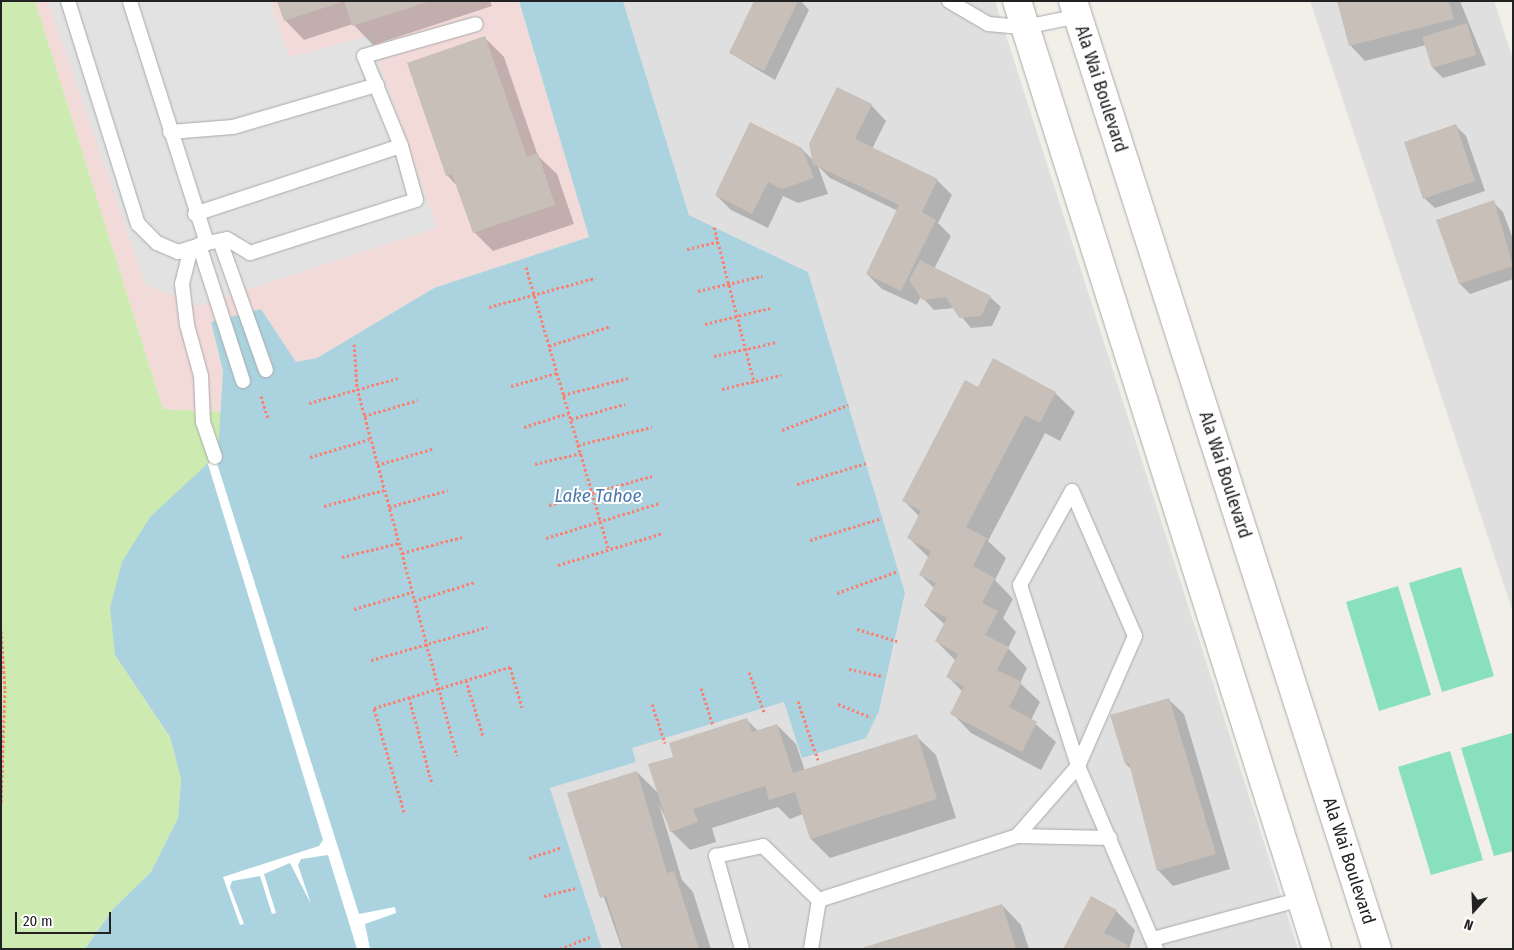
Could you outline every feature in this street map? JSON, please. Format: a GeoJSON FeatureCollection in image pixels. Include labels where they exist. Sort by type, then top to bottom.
{"type":"FeatureCollection","features":[{"type":"Feature","properties":{"kind":"street"},"geometry":{"type":"LineString","coordinates":[[1017,1],[1317,949]]}},
{"type":"Feature","properties":{"kind":"street","name":"Ala Wai Boulevard"},"geometry":{"type":"LineString","coordinates":[[1075,9],[1377,949]]}},
{"type":"Feature","properties":{"kind":"lane"},"geometry":{"type":"LineString","coordinates":[[68,1],[138,224],[157,243],[178,252],[227,239],[250,253],[416,200],[401,146],[364,56],[476,24]]}},
{"type":"Feature","properties":{"kind":"lane"},"geometry":{"type":"LineString","coordinates":[[130,1],[196,214],[243,381]]}},
{"type":"Feature","properties":{"kind":"lane"},"geometry":{"type":"LineString","coordinates":[[949,1],[988,24],[1025,27],[1075,9]]}},
{"type":"Feature","properties":{"kind":"lane"},"geometry":{"type":"LineString","coordinates":[[170,132],[233,127],[377,85]]}},
{"type":"Feature","properties":{"kind":"lane"},"geometry":{"type":"LineString","coordinates":[[196,214],[401,146]]}},
{"type":"Feature","properties":{"kind":"lane"},"geometry":{"type":"LineString","coordinates":[[204,244],[266,370]]}},
{"type":"Feature","properties":{"kind":"lane"},"geometry":{"type":"LineString","coordinates":[[204,244],[182,284],[187,325],[201,376],[203,422],[215,457]]}},
{"type":"Feature","properties":{"kind":"lane"},"geometry":{"type":"LineString","coordinates":[[1017,836],[1078,766],[1135,636],[1072,491],[1020,585],[1078,766],[1154,944],[1302,899]]}},
{"type":"Feature","properties":{"kind":"lane"},"geometry":{"type":"LineString","coordinates":[[819,900],[1017,836],[1110,838]]}},
{"type":"Feature","properties":{"kind":"lane"},"geometry":{"type":"LineString","coordinates":[[742,949],[716,856],[763,846],[819,900]]}},
{"type":"Feature","properties":{"kind":"lane"},"geometry":{"type":"LineString","coordinates":[[810,949],[819,900]]}},
{"type":"Feature","properties":{"kind":"path"},"geometry":{"type":"LineString","coordinates":[[714,227],[754,382]]}},
{"type":"Feature","properties":{"kind":"path"},"geometry":{"type":"LineString","coordinates":[[687,249],[718,242]]}},
{"type":"Feature","properties":{"kind":"path"},"geometry":{"type":"LineString","coordinates":[[526,267],[608,548]]}},
{"type":"Feature","properties":{"kind":"path"},"geometry":{"type":"LineString","coordinates":[[698,291],[762,276]]}},
{"type":"Feature","properties":{"kind":"path"},"geometry":{"type":"LineString","coordinates":[[489,308],[596,278]]}},
{"type":"Feature","properties":{"kind":"path"},"geometry":{"type":"LineString","coordinates":[[705,324],[770,308]]}},
{"type":"Feature","properties":{"kind":"path"},"geometry":{"type":"LineString","coordinates":[[549,346],[611,326]]}},
{"type":"Feature","properties":{"kind":"path"},"geometry":{"type":"LineString","coordinates":[[714,356],[777,342]]}},
{"type":"Feature","properties":{"kind":"path"},"geometry":{"type":"LineString","coordinates":[[354,344],[357,388],[456,756]]}},
{"type":"Feature","properties":{"kind":"path"},"geometry":{"type":"LineString","coordinates":[[511,386],[557,373]]}},
{"type":"Feature","properties":{"kind":"path"},"geometry":{"type":"LineString","coordinates":[[722,389],[781,375]]}},
{"type":"Feature","properties":{"kind":"path"},"geometry":{"type":"LineString","coordinates":[[309,403],[398,378]]}},
{"type":"Feature","properties":{"kind":"path"},"geometry":{"type":"LineString","coordinates":[[564,395],[628,378]]}},
{"type":"Feature","properties":{"kind":"path"},"geometry":{"type":"LineString","coordinates":[[364,416],[418,400]]}},
{"type":"Feature","properties":{"kind":"path"},"geometry":{"type":"LineString","coordinates":[[571,419],[625,404]]}},
{"type":"Feature","properties":{"kind":"path"},"geometry":{"type":"LineString","coordinates":[[782,430],[848,405]]}},
{"type":"Feature","properties":{"kind":"path"},"geometry":{"type":"LineString","coordinates":[[524,426],[569,413]]}},
{"type":"Feature","properties":{"kind":"path"},"geometry":{"type":"LineString","coordinates":[[578,445],[652,427]]}},
{"type":"Feature","properties":{"kind":"path"},"geometry":{"type":"LineString","coordinates":[[310,457],[370,439]]}},
{"type":"Feature","properties":{"kind":"path"},"geometry":{"type":"LineString","coordinates":[[378,465],[435,448]]}},
{"type":"Feature","properties":{"kind":"path"},"geometry":{"type":"LineString","coordinates":[[535,464],[581,453]]}},
{"type":"Feature","properties":{"kind":"path"},"geometry":{"type":"LineString","coordinates":[[797,484],[866,463]]}},
{"type":"Feature","properties":{"kind":"path"},"geometry":{"type":"LineString","coordinates":[[548,505],[652,476]]}},
{"type":"Feature","properties":{"kind":"path"},"geometry":{"type":"LineString","coordinates":[[324,506],[384,490]]}},
{"type":"Feature","properties":{"kind":"path"},"geometry":{"type":"LineString","coordinates":[[389,507],[448,490]]}},
{"type":"Feature","properties":{"kind":"path"},"geometry":{"type":"LineString","coordinates":[[546,538],[660,503]]}},
{"type":"Feature","properties":{"kind":"path"},"geometry":{"type":"LineString","coordinates":[[810,540],[882,518]]}},
{"type":"Feature","properties":{"kind":"path"},"geometry":{"type":"LineString","coordinates":[[558,565],[608,548],[663,534]]}},
{"type":"Feature","properties":{"kind":"path"},"geometry":{"type":"LineString","coordinates":[[402,553],[462,536]]}},
{"type":"Feature","properties":{"kind":"path"},"geometry":{"type":"LineString","coordinates":[[342,558],[398,543]]}},
{"type":"Feature","properties":{"kind":"path"},"geometry":{"type":"LineString","coordinates":[[837,593],[898,571]]}},
{"type":"Feature","properties":{"kind":"path"},"geometry":{"type":"LineString","coordinates":[[414,601],[475,582]]}},
{"type":"Feature","properties":{"kind":"path"},"geometry":{"type":"LineString","coordinates":[[354,609],[412,592]]}},
{"type":"Feature","properties":{"kind":"path"},"geometry":{"type":"LineString","coordinates":[[371,660],[487,627]]}},
{"type":"Feature","properties":{"kind":"path"},"geometry":{"type":"LineString","coordinates":[[857,629],[897,641]]}},
{"type":"Feature","properties":{"kind":"path"},"geometry":{"type":"LineString","coordinates":[[1,631],[5,690],[1,804]]}},
{"type":"Feature","properties":{"kind":"path"},"geometry":{"type":"LineString","coordinates":[[404,812],[374,708],[510,667],[522,707]]}},
{"type":"Feature","properties":{"kind":"path"},"geometry":{"type":"LineString","coordinates":[[850,668],[883,676]]}},
{"type":"Feature","properties":{"kind":"path"},"geometry":{"type":"LineString","coordinates":[[749,672],[764,712]]}},
{"type":"Feature","properties":{"kind":"path"},"geometry":{"type":"LineString","coordinates":[[466,680],[483,736]]}},
{"type":"Feature","properties":{"kind":"path"},"geometry":{"type":"LineString","coordinates":[[701,688],[713,726]]}},
{"type":"Feature","properties":{"kind":"path"},"geometry":{"type":"LineString","coordinates":[[409,697],[432,784]]}},
{"type":"Feature","properties":{"kind":"path"},"geometry":{"type":"LineString","coordinates":[[798,701],[818,760]]}},
{"type":"Feature","properties":{"kind":"path"},"geometry":{"type":"LineString","coordinates":[[652,704],[665,743]]}},
{"type":"Feature","properties":{"kind":"path"},"geometry":{"type":"LineString","coordinates":[[838,704],[870,717]]}},
{"type":"Feature","properties":{"kind":"path"},"geometry":{"type":"LineString","coordinates":[[529,858],[562,847]]}},
{"type":"Feature","properties":{"kind":"path"},"geometry":{"type":"LineString","coordinates":[[544,896],[575,888]]}},
{"type":"Feature","properties":{"kind":"path"},"geometry":{"type":"LineString","coordinates":[[560,949],[590,937]]}},
{"type":"Feature","properties":{"kind":"shaded area"},"geometry":{"type":"Polygon","coordinates":[[[35,1],[519,1],[589,237],[434,288],[317,358],[296,362],[261,309],[211,322],[223,371],[224,412],[163,409],[35,1]]]}},
{"type":"Feature","properties":{"kind":"shaded area"},"geometry":{"type":"Polygon","coordinates":[[[48,1],[270,1],[289,57],[370,36],[437,228],[196,306],[145,284],[48,1]]]}},
{"type":"Feature","properties":{"kind":"shaded area"},"geometry":{"type":"Polygon","coordinates":[[[623,1],[995,1],[1298,949],[602,949],[550,788],[635,762],[631,748],[784,702],[879,711],[905,594],[808,272],[689,215],[623,1]]]}},
{"type":"Feature","properties":{"kind":"shaded area"},"geometry":{"type":"Polygon","coordinates":[[[1310,1],[1494,1],[1513,59],[1513,612],[1310,1]]]}},
{"type":"Feature","properties":{"kind":"green space"},"geometry":{"type":"Polygon","coordinates":[[[1,1],[35,1],[163,409],[224,412],[218,455],[188,483],[115,655],[170,737],[181,779],[178,818],[151,872],[113,909],[85,949],[1,949],[1,1]]]}},
{"type":"Feature","properties":{"kind":"green space"},"geometry":{"type":"Polygon","coordinates":[[[1461,567],[1494,676],[1442,692],[1409,583],[1461,567]]]}},
{"type":"Feature","properties":{"kind":"green space"},"geometry":{"type":"Polygon","coordinates":[[[1398,586],[1431,695],[1379,711],[1346,602],[1398,586]]]}},
{"type":"Feature","properties":{"kind":"green space"},"geometry":{"type":"Polygon","coordinates":[[[1512,733],[1513,851],[1494,856],[1461,748],[1512,733]]]}},
{"type":"Feature","properties":{"kind":"green space"},"geometry":{"type":"Polygon","coordinates":[[[1450,751],[1483,860],[1431,875],[1398,767],[1450,751]]]}},
{"type":"Feature","properties":{"kind":"water","name":"Lake Tahoe"},"geometry":{"type":"Polygon","coordinates":[[[519,1],[623,1],[689,215],[808,272],[905,593],[879,711],[866,738],[802,758],[784,702],[632,748],[636,762],[550,788],[602,949],[85,949],[113,909],[151,872],[178,818],[181,779],[170,737],[115,655],[110,608],[122,562],[150,517],[218,454],[223,371],[211,322],[261,309],[296,362],[317,358],[434,288],[589,237],[519,1]]]}},
{"type":"Feature","properties":{"kind":"pier"},"geometry":{"type":"Polygon","coordinates":[[[215,457],[359,914],[395,907],[396,913],[365,924],[370,949],[357,949],[328,855],[301,859],[298,865],[311,904],[290,863],[264,874],[276,913],[272,914],[260,876],[232,881],[230,887],[244,924],[240,925],[223,877],[319,846],[323,840],[208,464],[215,457]]]}},
{"type":"Feature","properties":{"kind":"building"},"geometry":{"type":"Polygon","coordinates":[[[277,1],[342,1],[342,2],[284,21],[277,1]]]}},
{"type":"Feature","properties":{"kind":"building"},"geometry":{"type":"Polygon","coordinates":[[[344,1],[428,1],[428,2],[352,26],[344,1]]]}},
{"type":"Feature","properties":{"kind":"building"},"geometry":{"type":"Polygon","coordinates":[[[754,1],[798,1],[764,71],[729,53],[754,1]]]}},
{"type":"Feature","properties":{"kind":"building"},"geometry":{"type":"Polygon","coordinates":[[[1337,1],[1449,1],[1454,19],[1349,46],[1337,1]]]}},
{"type":"Feature","properties":{"kind":"building"},"geometry":{"type":"Polygon","coordinates":[[[1467,23],[1476,55],[1432,68],[1422,37],[1467,23]]]}},
{"type":"Feature","properties":{"kind":"building"},"geometry":{"type":"Polygon","coordinates":[[[485,36],[527,157],[538,153],[555,205],[473,233],[452,174],[446,176],[407,63],[485,36]]]}},
{"type":"Feature","properties":{"kind":"building"},"geometry":{"type":"Polygon","coordinates":[[[837,87],[872,104],[855,139],[938,179],[922,212],[936,220],[901,291],[866,274],[899,205],[813,164],[809,144],[837,87]]]}},
{"type":"Feature","properties":{"kind":"building"},"geometry":{"type":"Polygon","coordinates":[[[750,122],[802,148],[814,178],[782,189],[768,182],[752,214],[715,195],[750,122]]]}},
{"type":"Feature","properties":{"kind":"building"},"geometry":{"type":"Polygon","coordinates":[[[1456,124],[1475,181],[1423,199],[1404,142],[1456,124]]]}},
{"type":"Feature","properties":{"kind":"building"},"geometry":{"type":"Polygon","coordinates":[[[1494,200],[1513,266],[1459,284],[1436,220],[1494,200]]]}},
{"type":"Feature","properties":{"kind":"building"},"geometry":{"type":"Polygon","coordinates":[[[920,260],[991,296],[981,316],[959,318],[946,297],[922,300],[909,280],[920,260]]]}},
{"type":"Feature","properties":{"kind":"building"},"geometry":{"type":"Polygon","coordinates":[[[993,358],[1056,392],[1040,423],[1025,415],[966,527],[987,538],[973,566],[995,578],[982,603],[998,611],[985,635],[1009,647],[997,670],[1022,682],[1009,707],[1037,722],[1022,752],[950,714],[964,686],[946,677],[958,654],[935,641],[947,618],[924,606],[936,583],[919,575],[931,551],[907,538],[921,511],[902,501],[965,380],[978,387],[993,358]]]}},
{"type":"Feature","properties":{"kind":"building"},"geometry":{"type":"Polygon","coordinates":[[[1169,698],[1216,854],[1157,871],[1129,763],[1125,764],[1110,715],[1169,698]]]}},
{"type":"Feature","properties":{"kind":"building"},"geometry":{"type":"Polygon","coordinates":[[[747,718],[752,732],[777,724],[793,773],[917,734],[937,799],[810,839],[795,792],[769,800],[765,786],[693,809],[698,822],[670,832],[648,764],[673,757],[669,743],[747,718]]]}},
{"type":"Feature","properties":{"kind":"building"},"geometry":{"type":"Polygon","coordinates":[[[637,771],[667,873],[674,871],[699,949],[623,949],[606,896],[600,898],[567,793],[637,771]]]}},
{"type":"Feature","properties":{"kind":"building"},"geometry":{"type":"Polygon","coordinates":[[[1091,896],[1117,910],[1104,933],[1128,945],[1126,949],[1063,949],[1091,896]]]}},
{"type":"Feature","properties":{"kind":"building"},"geometry":{"type":"Polygon","coordinates":[[[1002,904],[1016,949],[862,949],[862,948],[1002,904]]]}}]}
